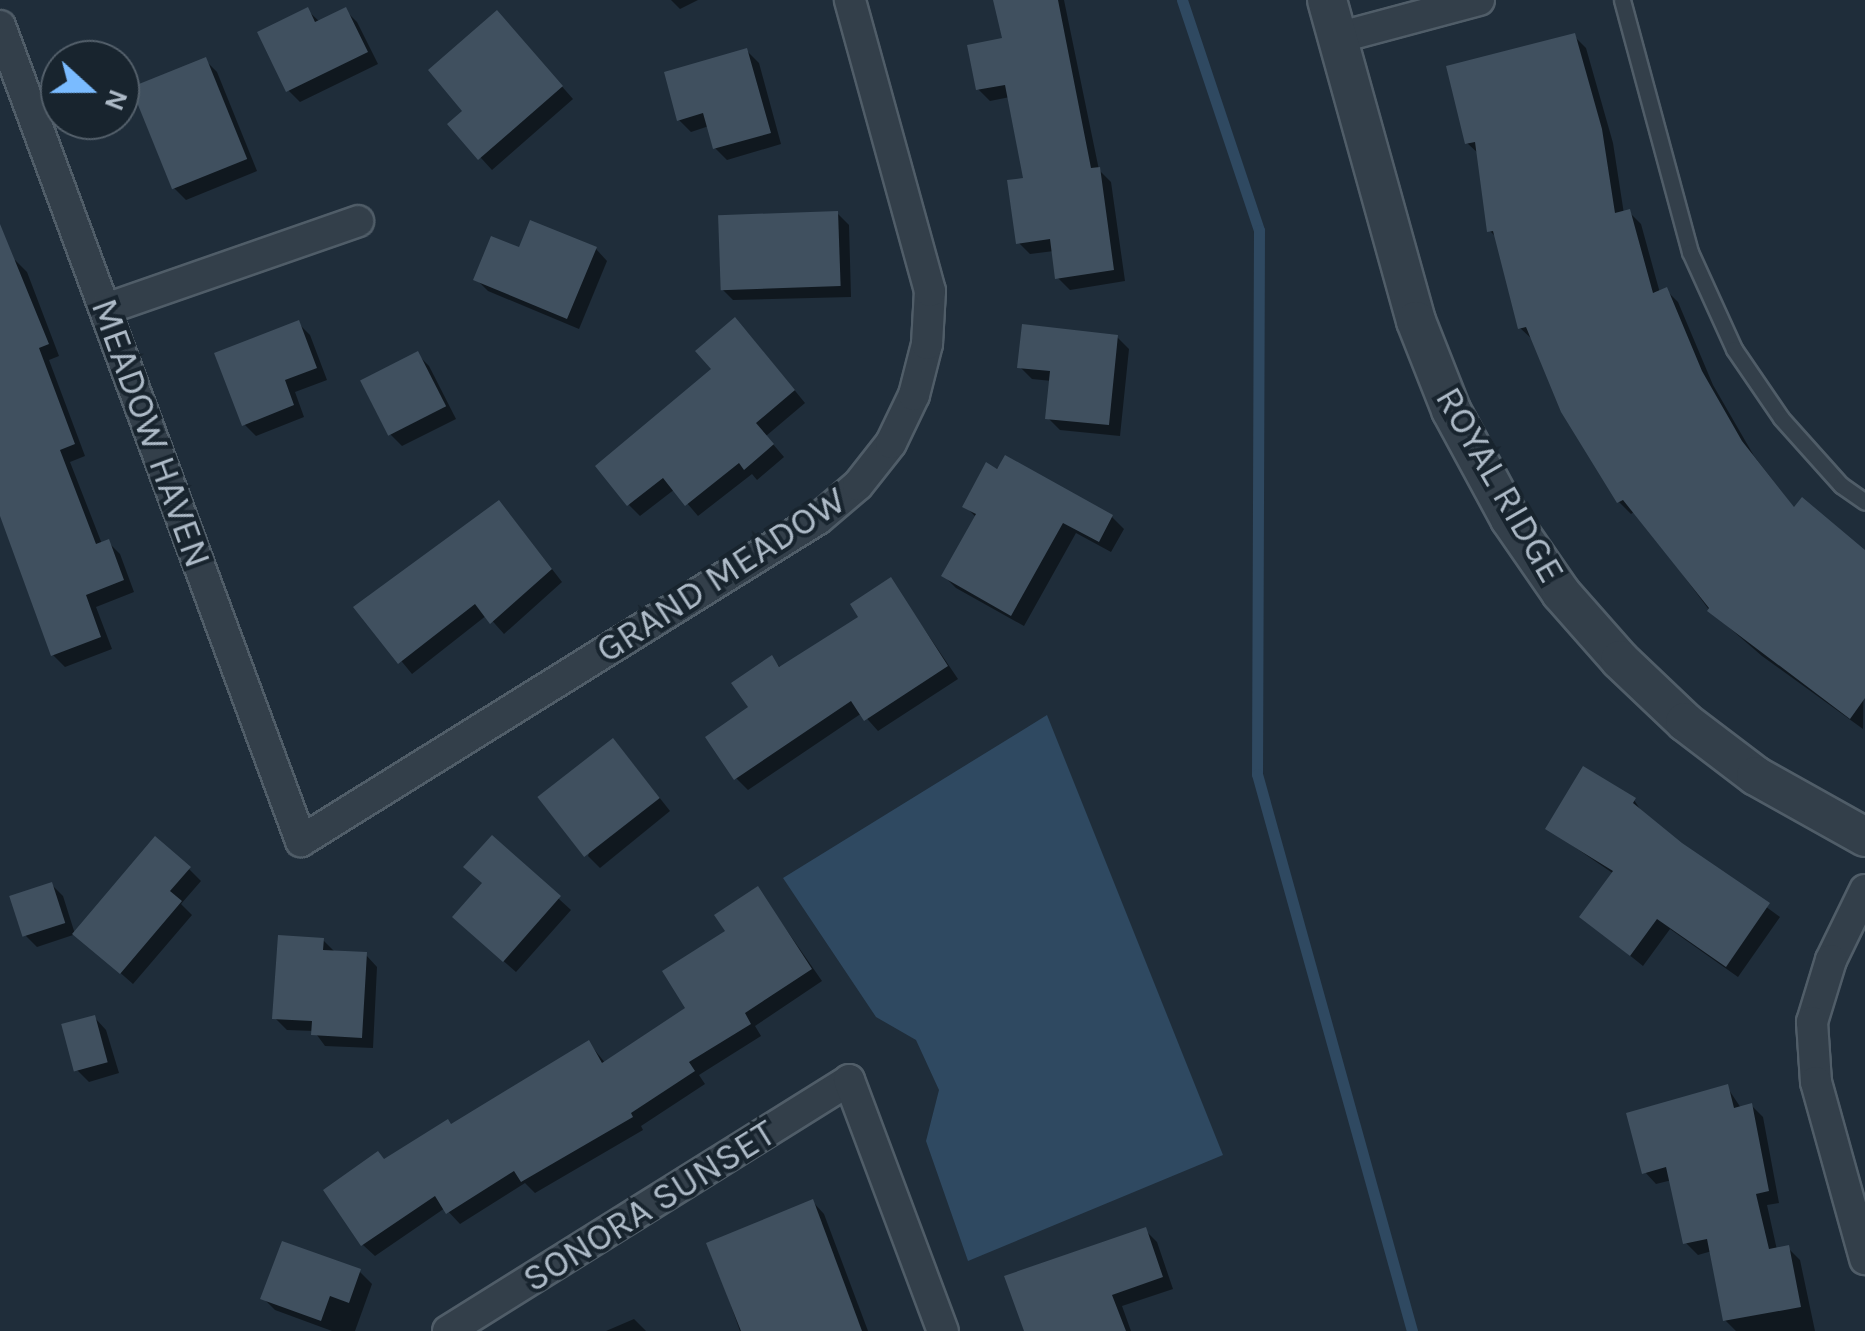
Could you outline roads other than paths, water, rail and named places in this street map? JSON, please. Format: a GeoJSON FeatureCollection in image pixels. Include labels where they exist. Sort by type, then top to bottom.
{"type":"FeatureCollection","features":[{"type":"Feature","properties":{"kind":"street","name":"GRAND MEADOW"},"geometry":{"type":"LineString","coordinates":[[301,841],[818,519],[858,485],[891,443],[919,378],[927,344],[930,291],[850,0]]}},
{"type":"Feature","properties":{"kind":"street","name":"ROYAL RIDGE"},"geometry":{"type":"LineString","coordinates":[[1326,0],[1416,321],[1452,410],[1510,520],[1561,593],[1620,660],[1685,722],[1756,776],[1865,837]]}},
{"type":"Feature","properties":{"kind":"street"},"geometry":{"type":"LineString","coordinates":[[1337,38],[1479,0]]}},
{"type":"Feature","properties":{"kind":"street","name":"MEADOW HAVEN"},"geometry":{"type":"LineString","coordinates":[[0,26],[301,841]]}},
{"type":"Feature","properties":{"kind":"street"},"geometry":{"type":"LineString","coordinates":[[106,310],[358,222]]}},
{"type":"Feature","properties":{"kind":"street"},"geometry":{"type":"LineString","coordinates":[[1865,890],[1831,960],[1812,1022],[1816,1082],[1865,1259]]}},
{"type":"Feature","properties":{"kind":"street","name":"SONORA SUNSET"},"geometry":{"type":"LineString","coordinates":[[448,1331],[850,1080],[943,1331]]}},
{"type":"Feature","properties":{"kind":"lane"},"geometry":{"type":"LineString","coordinates":[[1622,0],[1690,252],[1734,349],[1781,418],[1841,485],[1865,502]]}},
{"type":"Feature","properties":{"kind":"water"},"geometry":{"type":"Polygon","coordinates":[[[1047,715],[1223,1155],[968,1261],[926,1141],[939,1090],[916,1040],[876,1017],[783,878],[1047,715]]]}},
{"type":"Feature","properties":{"kind":"waterway"},"geometry":{"type":"LineString","coordinates":[[1182,0],[1259,230],[1257,774],[1412,1331]]}}]}
